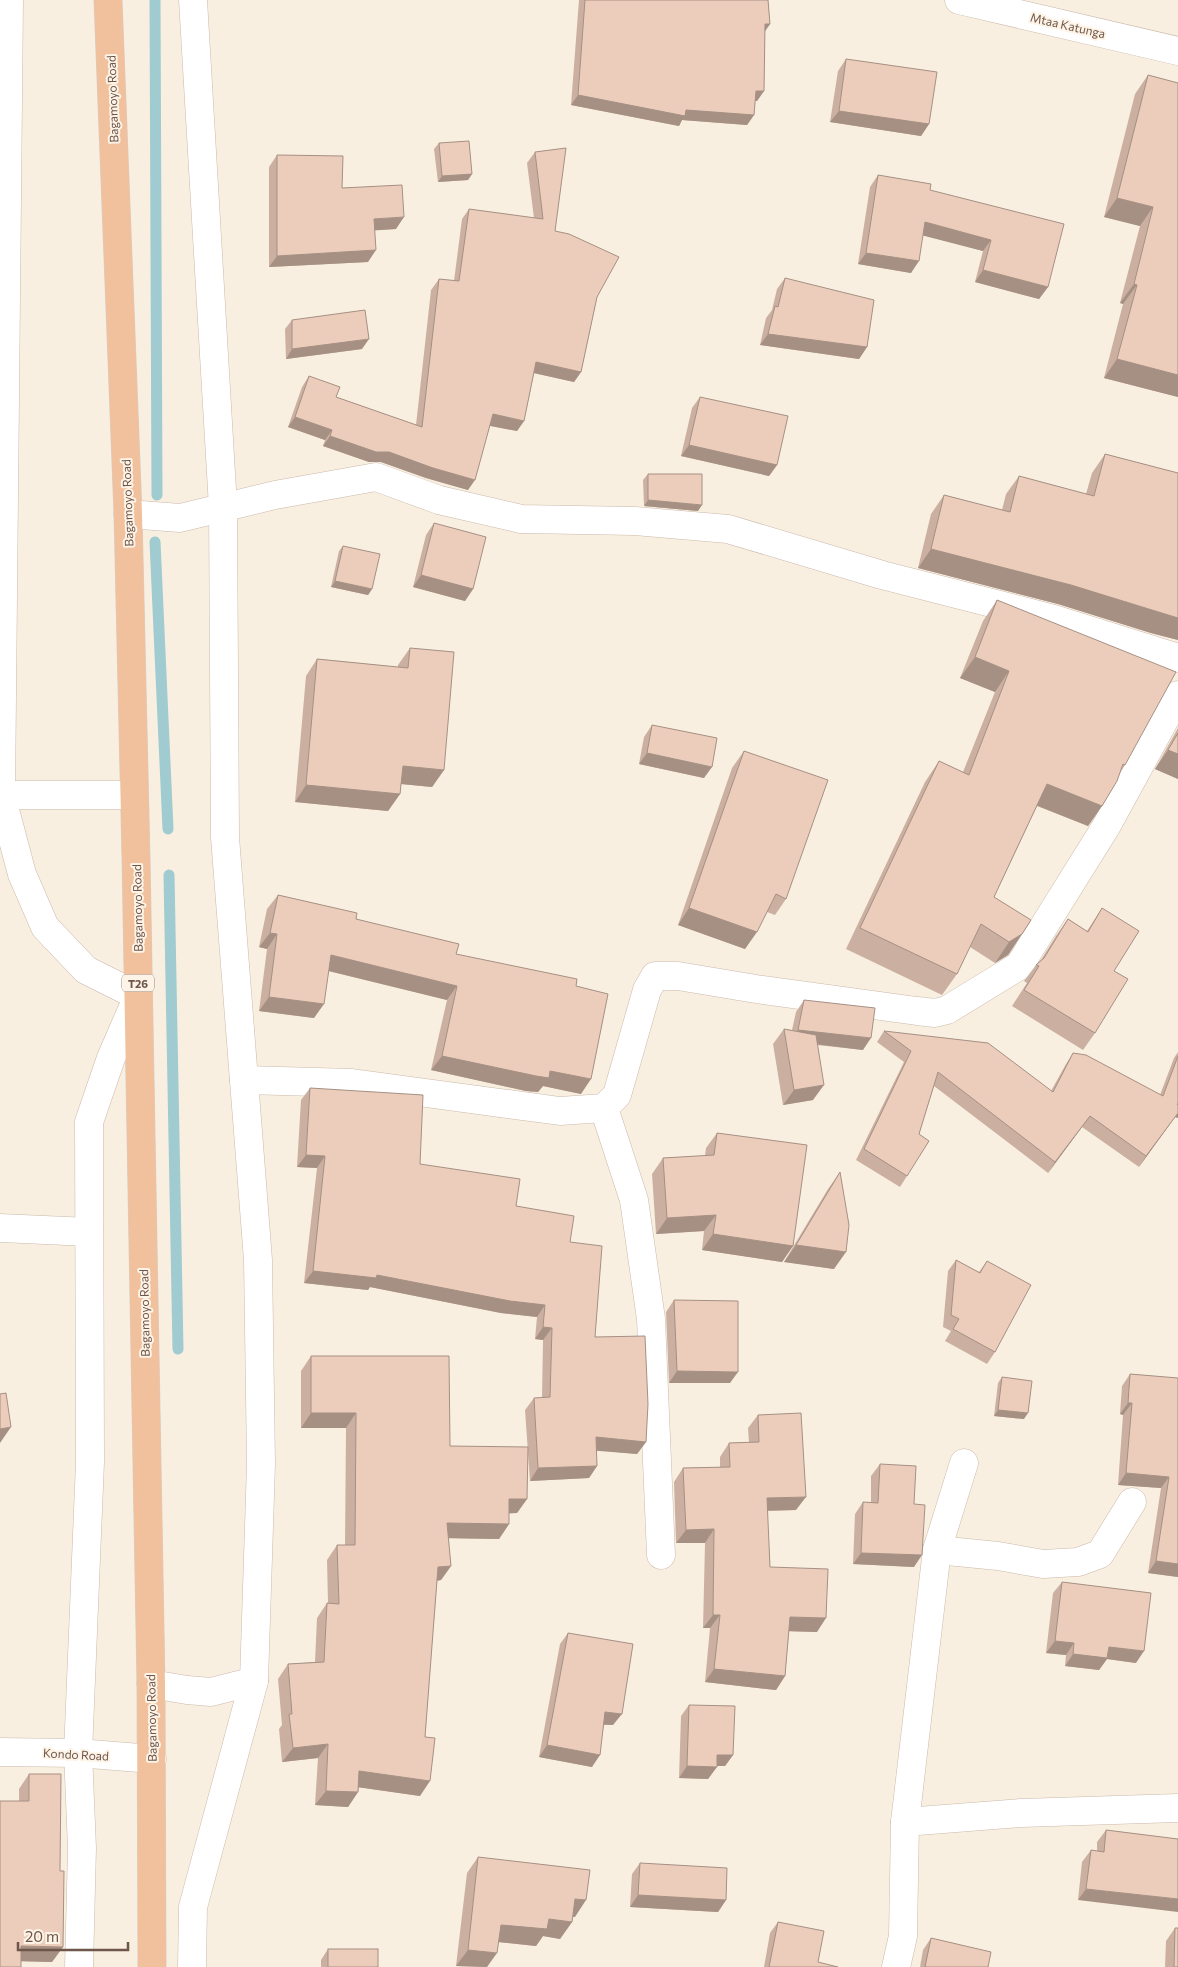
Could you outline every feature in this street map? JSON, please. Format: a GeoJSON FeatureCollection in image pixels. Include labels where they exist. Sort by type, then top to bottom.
{"type":"FeatureCollection","features":[{"type":"Feature","properties":{"kind":"highway","name":"Bagamoyo Road"},"geometry":{"type":"LineString","coordinates":[[108,0],[128,514],[151,1684],[152,1967]]}},
{"type":"Feature","properties":{"kind":"street"},"geometry":{"type":"LineString","coordinates":[[9,0],[3,308],[0,795],[22,874],[45,927],[86,970],[138,996],[111,1058],[89,1122],[90,1462],[78,1753],[82,1848],[79,1967]]}},
{"type":"Feature","properties":{"kind":"street"},"geometry":{"type":"LineString","coordinates":[[192,1967],[192,1907],[254,1681],[261,1464],[258,1260],[226,837],[223,507],[193,0]]}},
{"type":"Feature","properties":{"kind":"street","name":"Mtaa Katunga"},"geometry":{"type":"LineString","coordinates":[[959,0],[1178,51]]}},
{"type":"Feature","properties":{"kind":"street"},"geometry":{"type":"LineString","coordinates":[[128,514],[180,518],[275,495],[376,477],[439,500],[521,518],[635,521],[728,529],[882,575],[1054,618],[1178,658]]}},
{"type":"Feature","properties":{"kind":"street"},"geometry":{"type":"LineString","coordinates":[[244,1080],[352,1083],[560,1111],[604,1108],[617,1095],[647,990],[654,976],[678,976],[756,989],[935,1013],[948,1010],[1019,966],[1107,825],[1178,695]]}},
{"type":"Feature","properties":{"kind":"street"},"geometry":{"type":"LineString","coordinates":[[0,795],[134,795]]}},
{"type":"Feature","properties":{"kind":"street"},"geometry":{"type":"LineString","coordinates":[[604,1108],[634,1200],[651,1319],[661,1555]]}},
{"type":"Feature","properties":{"kind":"street"},"geometry":{"type":"LineString","coordinates":[[0,1228],[89,1232]]}},
{"type":"Feature","properties":{"kind":"street"},"geometry":{"type":"LineString","coordinates":[[896,1967],[903,1936],[905,1822],[937,1550],[964,1463]]}},
{"type":"Feature","properties":{"kind":"street"},"geometry":{"type":"LineString","coordinates":[[937,1550],[998,1556],[1043,1564],[1078,1562],[1100,1554],[1132,1502]]}},
{"type":"Feature","properties":{"kind":"street"},"geometry":{"type":"LineString","coordinates":[[151,1684],[210,1692],[254,1681]]}},
{"type":"Feature","properties":{"kind":"street","name":"Kondo Road"},"geometry":{"type":"LineString","coordinates":[[0,1752],[78,1753],[152,1759]]}},
{"type":"Feature","properties":{"kind":"street"},"geometry":{"type":"LineString","coordinates":[[905,1822],[1021,1813],[1178,1808]]}},
{"type":"Feature","properties":{"kind":"building"},"geometry":{"type":"Polygon","coordinates":[[[585,0],[768,0],[770,24],[765,24],[764,91],[756,91],[754,115],[686,110],[685,116],[578,95],[585,0]]]}},
{"type":"Feature","properties":{"kind":"building"},"geometry":{"type":"Polygon","coordinates":[[[846,59],[937,72],[929,124],[839,111],[846,59]]]}},
{"type":"Feature","properties":{"kind":"building"},"geometry":{"type":"Polygon","coordinates":[[[1148,75],[1178,83],[1178,375],[1117,359],[1137,285],[1134,284],[1153,207],[1117,198],[1148,75]]]}},
{"type":"Feature","properties":{"kind":"building"},"geometry":{"type":"Polygon","coordinates":[[[469,141],[472,174],[442,176],[439,143],[469,141]]]}},
{"type":"Feature","properties":{"kind":"building"},"geometry":{"type":"Polygon","coordinates":[[[566,148],[555,231],[569,234],[619,257],[597,297],[581,372],[536,362],[524,421],[493,414],[475,480],[433,468],[389,452],[376,452],[330,436],[332,430],[295,417],[309,376],[340,387],[336,397],[422,427],[439,279],[459,281],[469,209],[543,219],[535,152],[566,148]]]}},
{"type":"Feature","properties":{"kind":"building"},"geometry":{"type":"Polygon","coordinates":[[[277,155],[343,156],[342,188],[402,185],[404,217],[374,219],[376,250],[277,256],[277,155]]]}},
{"type":"Feature","properties":{"kind":"building"},"geometry":{"type":"Polygon","coordinates":[[[878,175],[931,184],[930,190],[1064,224],[1048,287],[983,270],[991,240],[925,222],[919,261],[866,253],[878,175]]]}},
{"type":"Feature","properties":{"kind":"building"},"geometry":{"type":"Polygon","coordinates":[[[785,278],[874,300],[867,347],[768,334],[775,306],[778,307],[785,278]]]}},
{"type":"Feature","properties":{"kind":"building"},"geometry":{"type":"Polygon","coordinates":[[[365,310],[369,339],[292,349],[292,320],[365,310]]]}},
{"type":"Feature","properties":{"kind":"building"},"geometry":{"type":"Polygon","coordinates":[[[700,397],[788,416],[777,465],[689,445],[700,397]]]}},
{"type":"Feature","properties":{"kind":"building"},"geometry":{"type":"Polygon","coordinates":[[[1105,454],[1178,473],[1178,618],[1071,585],[931,549],[944,495],[1010,512],[1019,476],[1094,496],[1105,454]]]}},
{"type":"Feature","properties":{"kind":"building"},"geometry":{"type":"Polygon","coordinates":[[[648,474],[702,474],[702,505],[648,500],[648,474]]]}},
{"type":"Feature","properties":{"kind":"building"},"geometry":{"type":"Polygon","coordinates":[[[434,523],[486,537],[473,589],[421,575],[434,523]]]}},
{"type":"Feature","properties":{"kind":"building"},"geometry":{"type":"Polygon","coordinates":[[[343,546],[380,554],[372,589],[335,581],[343,546]]]}},
{"type":"Feature","properties":{"kind":"building"},"geometry":{"type":"Polygon","coordinates":[[[997,600],[1176,672],[1125,765],[1123,764],[1117,781],[1102,806],[1047,784],[994,897],[1031,920],[1022,934],[1009,942],[981,924],[957,974],[860,928],[939,761],[969,775],[1009,671],[975,657],[997,600]]]}},
{"type":"Feature","properties":{"kind":"building"},"geometry":{"type":"Polygon","coordinates":[[[410,648],[454,652],[444,770],[403,766],[400,794],[306,785],[317,659],[408,668],[410,648]]]}},
{"type":"Feature","properties":{"kind":"building"},"geometry":{"type":"Polygon","coordinates":[[[652,725],[717,738],[712,767],[647,753],[652,725]]]}},
{"type":"Feature","properties":{"kind":"building"},"geometry":{"type":"Polygon","coordinates":[[[1178,733],[1178,754],[1168,750],[1178,733]]]}},
{"type":"Feature","properties":{"kind":"building"},"geometry":{"type":"Polygon","coordinates":[[[744,751],[828,780],[786,899],[776,894],[757,932],[689,908],[744,751]]]}},
{"type":"Feature","properties":{"kind":"building"},"geometry":{"type":"Polygon","coordinates":[[[278,895],[357,913],[356,919],[459,944],[456,954],[577,979],[576,986],[608,994],[591,1079],[550,1071],[549,1078],[536,1076],[442,1056],[457,986],[331,955],[324,1004],[269,997],[277,934],[270,933],[278,895]]]}},
{"type":"Feature","properties":{"kind":"building"},"geometry":{"type":"Polygon","coordinates":[[[1102,908],[1139,931],[1114,971],[1128,979],[1095,1033],[1024,990],[1039,966],[1036,965],[1044,958],[1068,919],[1088,932],[1102,908]]]}},
{"type":"Feature","properties":{"kind":"building"},"geometry":{"type":"Polygon","coordinates":[[[804,1000],[875,1008],[871,1038],[798,1030],[804,1000]]]}},
{"type":"Feature","properties":{"kind":"building"},"geometry":{"type":"Polygon","coordinates":[[[784,1029],[816,1035],[824,1085],[794,1090],[784,1029]]]}},
{"type":"Feature","properties":{"kind":"building"},"geometry":{"type":"Polygon","coordinates":[[[884,1031],[988,1043],[1053,1092],[1073,1053],[1086,1055],[1163,1096],[1178,1056],[1178,1113],[1146,1156],[1090,1116],[1055,1162],[938,1072],[919,1134],[929,1141],[907,1176],[864,1149],[911,1051],[884,1031]]]}},
{"type":"Feature","properties":{"kind":"building"},"geometry":{"type":"Polygon","coordinates":[[[310,1088],[423,1095],[420,1164],[520,1179],[516,1206],[574,1216],[570,1242],[602,1246],[595,1337],[645,1336],[648,1404],[646,1442],[596,1437],[597,1466],[538,1468],[534,1398],[550,1397],[552,1328],[543,1327],[545,1305],[510,1301],[377,1275],[376,1278],[313,1271],[325,1156],[306,1155],[310,1088]]]}},
{"type":"Feature","properties":{"kind":"building"},"geometry":{"type":"Polygon","coordinates":[[[717,1133],[807,1145],[793,1246],[713,1234],[716,1215],[667,1218],[663,1158],[714,1155],[717,1133]]]}},
{"type":"Feature","properties":{"kind":"building"},"geometry":{"type":"Polygon","coordinates":[[[840,1172],[849,1225],[846,1252],[796,1245],[840,1172]]]}},
{"type":"Feature","properties":{"kind":"building"},"geometry":{"type":"Polygon","coordinates":[[[956,1260],[980,1273],[987,1261],[1031,1285],[995,1352],[953,1329],[959,1319],[951,1315],[956,1260]]]}},
{"type":"Feature","properties":{"kind":"building"},"geometry":{"type":"Polygon","coordinates":[[[674,1300],[738,1301],[738,1372],[677,1371],[674,1300]]]}},
{"type":"Feature","properties":{"kind":"building"},"geometry":{"type":"Polygon","coordinates":[[[311,1356],[449,1356],[450,1446],[528,1447],[527,1499],[509,1499],[509,1524],[447,1523],[451,1566],[438,1567],[425,1737],[435,1738],[430,1781],[359,1771],[358,1792],[326,1791],[328,1744],[293,1748],[289,1714],[292,1714],[288,1664],[324,1662],[327,1603],[339,1604],[337,1545],[355,1545],[356,1413],[311,1413],[311,1356]]]}},
{"type":"Feature","properties":{"kind":"building"},"geometry":{"type":"Polygon","coordinates":[[[1130,1374],[1178,1378],[1178,1564],[1156,1561],[1169,1477],[1126,1473],[1132,1403],[1128,1403],[1130,1374]]]}},
{"type":"Feature","properties":{"kind":"building"},"geometry":{"type":"Polygon","coordinates":[[[1002,1377],[1032,1381],[1028,1413],[998,1410],[1002,1377]]]}},
{"type":"Feature","properties":{"kind":"building"},"geometry":{"type":"Polygon","coordinates":[[[6,1393],[11,1427],[0,1429],[0,1394],[6,1393]]]}},
{"type":"Feature","properties":{"kind":"building"},"geometry":{"type":"Polygon","coordinates":[[[801,1413],[806,1497],[767,1498],[770,1567],[828,1569],[826,1618],[790,1617],[785,1676],[714,1669],[720,1615],[713,1615],[714,1529],[686,1530],[683,1468],[730,1467],[729,1443],[759,1442],[758,1415],[801,1413]]]}},
{"type":"Feature","properties":{"kind":"building"},"geometry":{"type":"Polygon","coordinates":[[[880,1464],[916,1466],[914,1504],[925,1505],[922,1555],[861,1553],[863,1502],[878,1503],[880,1464]]]}},
{"type":"Feature","properties":{"kind":"building"},"geometry":{"type":"Polygon","coordinates":[[[1062,1582],[1151,1593],[1144,1651],[1109,1647],[1107,1658],[1073,1654],[1074,1643],[1055,1641],[1062,1582]]]}},
{"type":"Feature","properties":{"kind":"building"},"geometry":{"type":"Polygon","coordinates":[[[568,1633],[633,1644],[622,1714],[605,1712],[600,1755],[547,1745],[568,1633]]]}},
{"type":"Feature","properties":{"kind":"building"},"geometry":{"type":"Polygon","coordinates":[[[689,1705],[735,1706],[733,1755],[717,1755],[717,1767],[687,1766],[689,1705]]]}},
{"type":"Feature","properties":{"kind":"building"},"geometry":{"type":"Polygon","coordinates":[[[29,1774],[61,1774],[60,1871],[64,1871],[63,1947],[21,1946],[21,1967],[0,1967],[0,1801],[29,1801],[29,1774]]]}},
{"type":"Feature","properties":{"kind":"building"},"geometry":{"type":"Polygon","coordinates":[[[1106,1830],[1178,1839],[1178,1899],[1086,1889],[1091,1850],[1104,1852],[1106,1830]]]}},
{"type":"Feature","properties":{"kind":"building"},"geometry":{"type":"Polygon","coordinates":[[[478,1857],[590,1870],[586,1900],[575,1899],[572,1922],[549,1919],[547,1929],[501,1925],[497,1953],[468,1950],[478,1857]]]}},
{"type":"Feature","properties":{"kind":"building"},"geometry":{"type":"Polygon","coordinates":[[[640,1863],[727,1868],[726,1900],[638,1895],[640,1863]]]}},
{"type":"Feature","properties":{"kind":"building"},"geometry":{"type":"Polygon","coordinates":[[[778,1922],[824,1931],[818,1962],[838,1967],[769,1967],[778,1922]]]}},
{"type":"Feature","properties":{"kind":"building"},"geometry":{"type":"Polygon","coordinates":[[[1175,1928],[1178,1928],[1178,1967],[1174,1967],[1175,1928]]]}},
{"type":"Feature","properties":{"kind":"building"},"geometry":{"type":"Polygon","coordinates":[[[931,1938],[991,1952],[988,1967],[925,1967],[931,1938]]]}},
{"type":"Feature","properties":{"kind":"building"},"geometry":{"type":"Polygon","coordinates":[[[328,1949],[378,1949],[378,1967],[328,1967],[328,1949]]]}},
{"type":"Feature","properties":{"kind":"waterway"},"geometry":{"type":"LineString","coordinates":[[155,0],[157,495]]}},
{"type":"Feature","properties":{"kind":"waterway"},"geometry":{"type":"LineString","coordinates":[[155,542],[168,829]]}},
{"type":"Feature","properties":{"kind":"waterway"},"geometry":{"type":"LineString","coordinates":[[169,875],[178,1349]]}}]}
